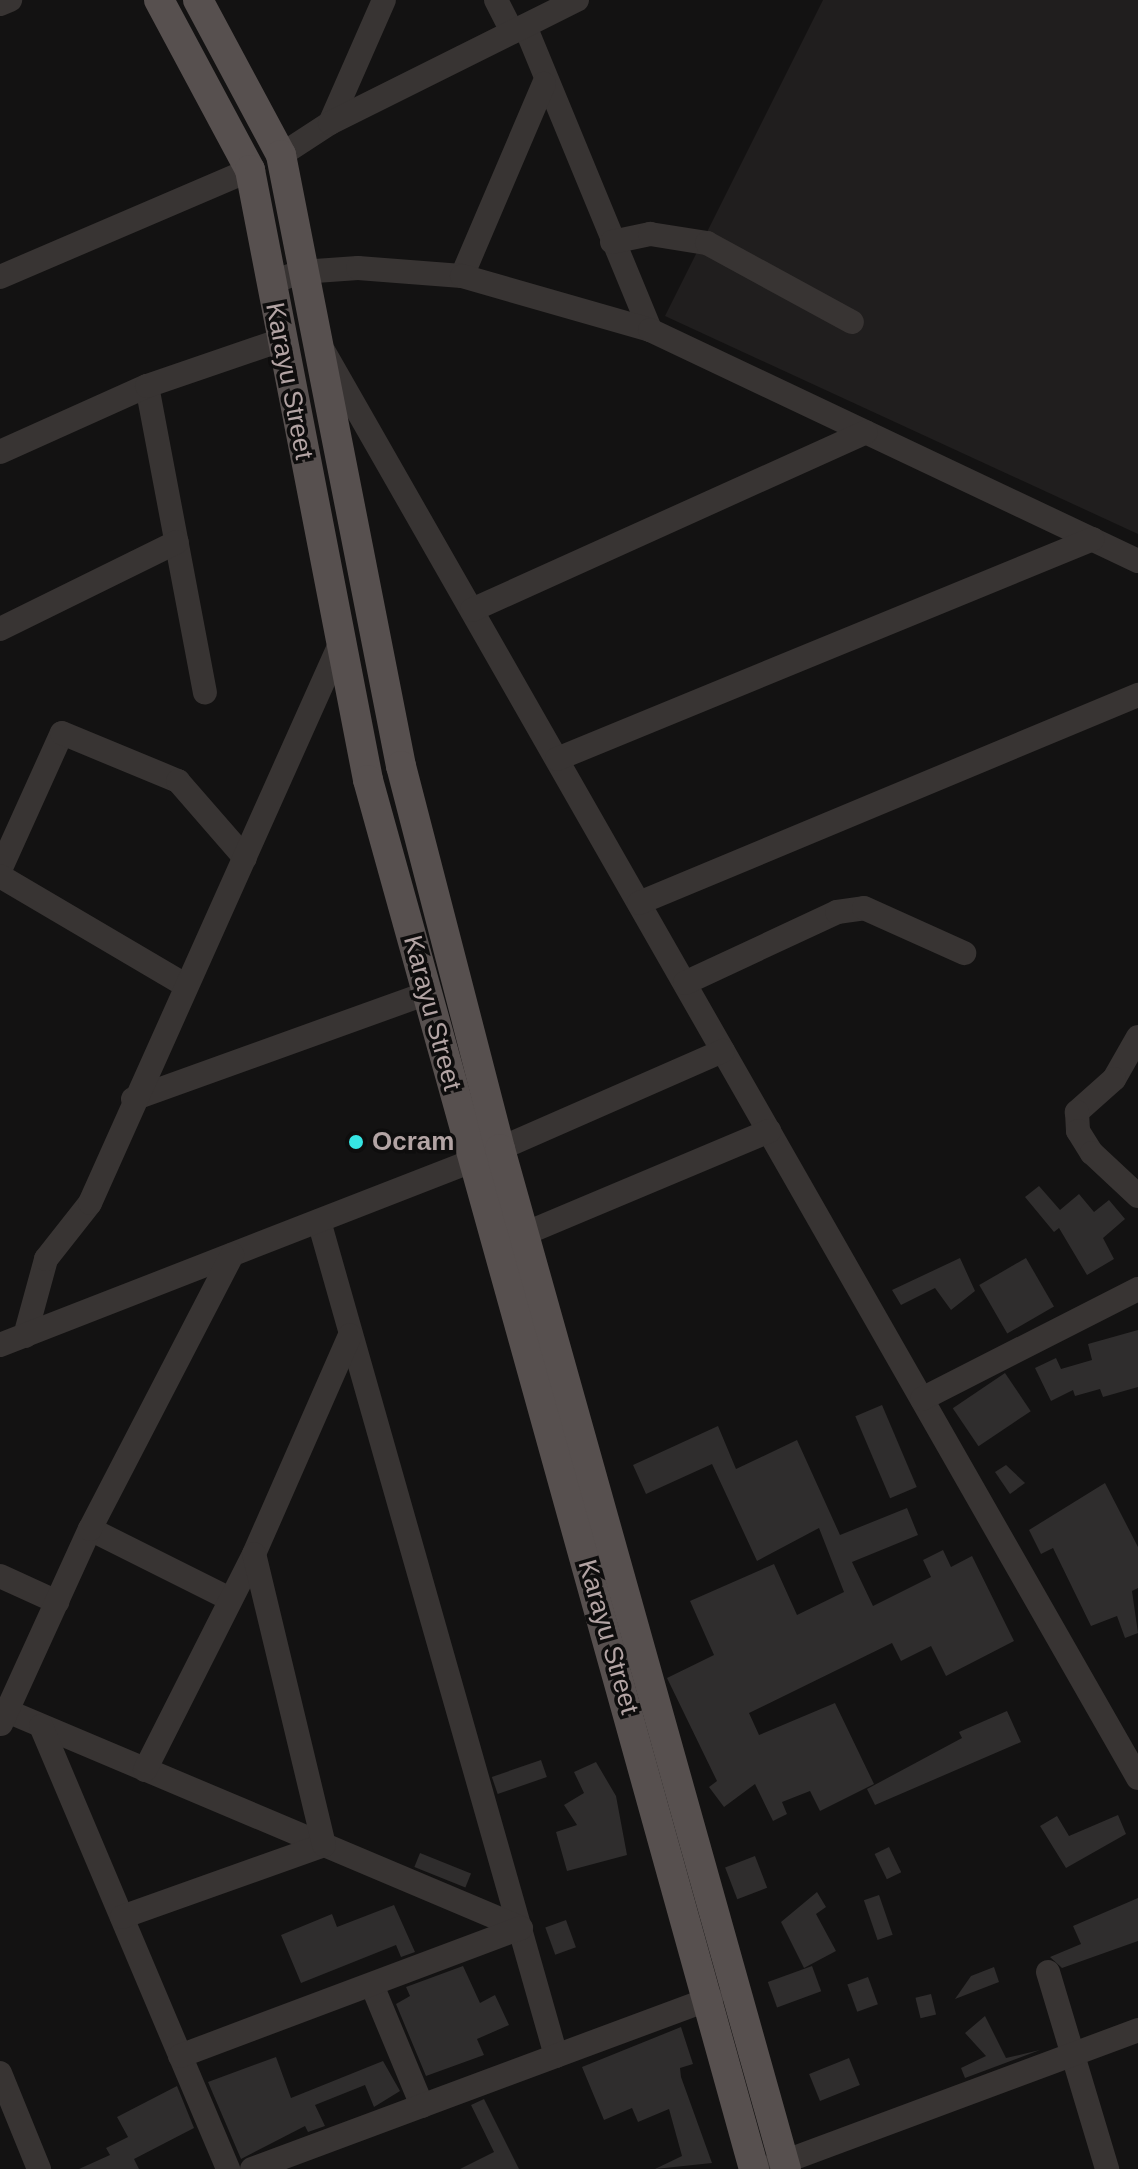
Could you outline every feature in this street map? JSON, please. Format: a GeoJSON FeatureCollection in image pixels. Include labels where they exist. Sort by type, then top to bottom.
{"type":"FeatureCollection","features":[{"type":"Feature","properties":{"kind":"main road","name":"Karayu Street"},"geometry":{"type":"LineString","coordinates":[[159,0],[250,170],[368,780],[472,1161],[711,1998],[754,2169]]}},
{"type":"Feature","properties":{"kind":"main road","name":"Karayu Street"},"geometry":{"type":"LineString","coordinates":[[198,0],[281,155],[311,329],[401,766],[500,1149],[778,2167]]}},
{"type":"Feature","properties":{"kind":"main road"},"geometry":{"type":"LineString","coordinates":[[250,170],[281,155]]}},
{"type":"Feature","properties":{"kind":"street"},"geometry":{"type":"LineString","coordinates":[[0,4],[10,0]]}},
{"type":"Feature","properties":{"kind":"street"},"geometry":{"type":"LineString","coordinates":[[330,123],[384,0]]}},
{"type":"Feature","properties":{"kind":"street"},"geometry":{"type":"LineString","coordinates":[[496,0],[519,29],[650,330]]}},
{"type":"Feature","properties":{"kind":"street"},"geometry":{"type":"LineString","coordinates":[[281,155],[330,123],[577,0]]}},
{"type":"Feature","properties":{"kind":"street"},"geometry":{"type":"LineString","coordinates":[[462,276],[544,84]]}},
{"type":"Feature","properties":{"kind":"street"},"geometry":{"type":"LineString","coordinates":[[0,277],[250,170]]}},
{"type":"Feature","properties":{"kind":"street"},"geometry":{"type":"LineString","coordinates":[[612,242],[650,234],[707,243],[852,322]]}},
{"type":"Feature","properties":{"kind":"street"},"geometry":{"type":"LineString","coordinates":[[270,283],[301,272],[358,268],[462,276],[650,330],[1138,561]]}},
{"type":"Feature","properties":{"kind":"street"},"geometry":{"type":"LineString","coordinates":[[311,329],[1138,1778]]}},
{"type":"Feature","properties":{"kind":"street"},"geometry":{"type":"LineString","coordinates":[[0,452],[147,386],[281,340]]}},
{"type":"Feature","properties":{"kind":"street"},"geometry":{"type":"LineString","coordinates":[[147,386],[205,693]]}},
{"type":"Feature","properties":{"kind":"street"},"geometry":{"type":"LineString","coordinates":[[472,610],[866,432]]}},
{"type":"Feature","properties":{"kind":"street"},"geometry":{"type":"LineString","coordinates":[[557,759],[1093,539]]}},
{"type":"Feature","properties":{"kind":"street"},"geometry":{"type":"LineString","coordinates":[[0,629],[177,542]]}},
{"type":"Feature","properties":{"kind":"street"},"geometry":{"type":"LineString","coordinates":[[25,1336],[46,1259],[90,1203],[133,1099],[341,642]]}},
{"type":"Feature","properties":{"kind":"street"},"geometry":{"type":"LineString","coordinates":[[639,903],[1138,695]]}},
{"type":"Feature","properties":{"kind":"street"},"geometry":{"type":"LineString","coordinates":[[0,870],[62,733],[178,781],[245,858]]}},
{"type":"Feature","properties":{"kind":"street"},"geometry":{"type":"LineString","coordinates":[[0,876],[185,985]]}},
{"type":"Feature","properties":{"kind":"street"},"geometry":{"type":"LineString","coordinates":[[685,983],[837,912],[864,908],[964,953]]}},
{"type":"Feature","properties":{"kind":"street"},"geometry":{"type":"LineString","coordinates":[[133,1099],[427,993]]}},
{"type":"Feature","properties":{"kind":"street"},"geometry":{"type":"LineString","coordinates":[[1138,1037],[1114,1079],[1077,1112],[1078,1131],[1092,1153],[1138,1196]]}},
{"type":"Feature","properties":{"kind":"street"},"geometry":{"type":"LineString","coordinates":[[0,1345],[472,1161],[723,1051]]}},
{"type":"Feature","properties":{"kind":"street"},"geometry":{"type":"LineString","coordinates":[[524,1234],[769,1131]]}},
{"type":"Feature","properties":{"kind":"street"},"geometry":{"type":"LineString","coordinates":[[319,1221],[556,2056]]}},
{"type":"Feature","properties":{"kind":"street"},"geometry":{"type":"LineString","coordinates":[[232,1255],[90,1529],[3,1719],[41,1726],[521,1928]]}},
{"type":"Feature","properties":{"kind":"street"},"geometry":{"type":"LineString","coordinates":[[922,1399],[1138,1289]]}},
{"type":"Feature","properties":{"kind":"street"},"geometry":{"type":"LineString","coordinates":[[145,1770],[254,1554],[350,1335]]}},
{"type":"Feature","properties":{"kind":"street"},"geometry":{"type":"LineString","coordinates":[[90,1529],[230,1599]]}},
{"type":"Feature","properties":{"kind":"street"},"geometry":{"type":"LineString","coordinates":[[254,1554],[324,1845]]}},
{"type":"Feature","properties":{"kind":"street"},"geometry":{"type":"LineString","coordinates":[[0,1576],[57,1602]]}},
{"type":"Feature","properties":{"kind":"street"},"geometry":{"type":"LineString","coordinates":[[41,1726],[228,2169]]}},
{"type":"Feature","properties":{"kind":"street"},"geometry":{"type":"LineString","coordinates":[[122,1917],[324,1845]]}},
{"type":"Feature","properties":{"kind":"street"},"geometry":{"type":"LineString","coordinates":[[180,2056],[521,1928]]}},
{"type":"Feature","properties":{"kind":"street"},"geometry":{"type":"LineString","coordinates":[[1048,1972],[1107,2169]]}},
{"type":"Feature","properties":{"kind":"street"},"geometry":{"type":"LineString","coordinates":[[372,1985],[422,2106]]}},
{"type":"Feature","properties":{"kind":"street"},"geometry":{"type":"LineString","coordinates":[[252,2169],[711,1998]]}},
{"type":"Feature","properties":{"kind":"street"},"geometry":{"type":"LineString","coordinates":[[778,2167],[1138,2030]]}},
{"type":"Feature","properties":{"kind":"street"},"geometry":{"type":"LineString","coordinates":[[0,2073],[39,2169]]}},
{"type":"Feature","properties":{"kind":"shaded area"},"geometry":{"type":"Polygon","coordinates":[[[823,0],[1138,0],[1138,534],[665,316],[823,0]]]}},
{"type":"Feature","properties":{"kind":"building"},"geometry":{"type":"Polygon","coordinates":[[[1039,1186],[1060,1210],[1079,1194],[1094,1212],[1109,1200],[1125,1219],[1103,1238],[1114,1259],[1087,1275],[1059,1228],[1054,1232],[1025,1197],[1039,1186]]]}},
{"type":"Feature","properties":{"kind":"building"},"geometry":{"type":"Polygon","coordinates":[[[960,1258],[975,1291],[951,1310],[935,1288],[901,1305],[892,1290],[960,1258]]]}},
{"type":"Feature","properties":{"kind":"building"},"geometry":{"type":"Polygon","coordinates":[[[1026,1258],[1054,1306],[1007,1333],[979,1285],[1026,1258]]]}},
{"type":"Feature","properties":{"kind":"building"},"geometry":{"type":"Polygon","coordinates":[[[1138,1330],[1138,1387],[1103,1397],[1100,1389],[1075,1396],[1073,1390],[1051,1401],[1035,1368],[1056,1358],[1061,1369],[1092,1360],[1088,1344],[1138,1330]]]}},
{"type":"Feature","properties":{"kind":"building"},"geometry":{"type":"Polygon","coordinates":[[[1005,1373],[1031,1411],[978,1446],[953,1408],[1005,1373]]]}},
{"type":"Feature","properties":{"kind":"building"},"geometry":{"type":"Polygon","coordinates":[[[882,1405],[917,1487],[890,1498],[855,1416],[882,1405]]]}},
{"type":"Feature","properties":{"kind":"building"},"geometry":{"type":"Polygon","coordinates":[[[718,1426],[736,1469],[797,1440],[840,1535],[907,1508],[918,1535],[852,1562],[873,1606],[931,1577],[923,1560],[943,1550],[951,1567],[972,1556],[1014,1641],[946,1676],[931,1646],[901,1661],[892,1643],[749,1713],[759,1735],[835,1703],[874,1784],[820,1811],[810,1791],[782,1802],[787,1814],[773,1821],[755,1784],[724,1807],[709,1787],[717,1781],[667,1678],[714,1655],[690,1601],[774,1564],[797,1615],[844,1592],[819,1528],[757,1561],[712,1464],[646,1494],[633,1465],[718,1426]]]}},
{"type":"Feature","properties":{"kind":"building"},"geometry":{"type":"Polygon","coordinates":[[[1006,1465],[1025,1483],[1010,1494],[995,1472],[1006,1465]]]}},
{"type":"Feature","properties":{"kind":"building"},"geometry":{"type":"Polygon","coordinates":[[[1105,1483],[1138,1547],[1138,1588],[1132,1591],[1138,1633],[1125,1638],[1117,1616],[1091,1626],[1053,1548],[1041,1554],[1029,1530],[1105,1483]]]}},
{"type":"Feature","properties":{"kind":"building"},"geometry":{"type":"Polygon","coordinates":[[[1007,1711],[1021,1742],[875,1805],[867,1789],[962,1738],[959,1732],[1007,1711]]]}},
{"type":"Feature","properties":{"kind":"building"},"geometry":{"type":"Polygon","coordinates":[[[541,1760],[547,1777],[498,1794],[492,1777],[541,1760]]]}},
{"type":"Feature","properties":{"kind":"building"},"geometry":{"type":"Polygon","coordinates":[[[596,1762],[616,1796],[627,1855],[567,1871],[556,1832],[577,1825],[564,1805],[584,1793],[574,1772],[596,1762]]]}},
{"type":"Feature","properties":{"kind":"building"},"geometry":{"type":"Polygon","coordinates":[[[1118,1815],[1126,1834],[1066,1868],[1040,1826],[1057,1816],[1069,1836],[1118,1815]]]}},
{"type":"Feature","properties":{"kind":"building"},"geometry":{"type":"Polygon","coordinates":[[[889,1847],[901,1872],[887,1879],[875,1854],[889,1847]]]}},
{"type":"Feature","properties":{"kind":"building"},"geometry":{"type":"Polygon","coordinates":[[[420,1853],[471,1874],[465,1888],[414,1867],[420,1853]]]}},
{"type":"Feature","properties":{"kind":"building"},"geometry":{"type":"Polygon","coordinates":[[[755,1856],[767,1888],[737,1899],[725,1867],[755,1856]]]}},
{"type":"Feature","properties":{"kind":"building"},"geometry":{"type":"Polygon","coordinates":[[[817,1892],[826,1907],[816,1914],[836,1951],[804,1968],[781,1922],[817,1892]]]}},
{"type":"Feature","properties":{"kind":"building"},"geometry":{"type":"Polygon","coordinates":[[[879,1895],[893,1935],[878,1940],[864,1900],[879,1895]]]}},
{"type":"Feature","properties":{"kind":"building"},"geometry":{"type":"Polygon","coordinates":[[[1138,1898],[1138,1941],[1062,1968],[1050,1957],[1081,1944],[1073,1926],[1138,1898]]]}},
{"type":"Feature","properties":{"kind":"building"},"geometry":{"type":"Polygon","coordinates":[[[394,1905],[415,1952],[401,1957],[396,1945],[301,1983],[281,1935],[332,1914],[337,1927],[394,1905]]]}},
{"type":"Feature","properties":{"kind":"building"},"geometry":{"type":"Polygon","coordinates":[[[566,1920],[576,1947],[555,1955],[545,1928],[566,1920]]]}},
{"type":"Feature","properties":{"kind":"building"},"geometry":{"type":"Polygon","coordinates":[[[463,1966],[480,2003],[495,1995],[509,2025],[477,2039],[484,2055],[426,2076],[396,2004],[410,1996],[406,1987],[463,1966]]]}},
{"type":"Feature","properties":{"kind":"building"},"geometry":{"type":"Polygon","coordinates":[[[812,1966],[821,1991],[777,2007],[768,1982],[812,1966]]]}},
{"type":"Feature","properties":{"kind":"building"},"geometry":{"type":"Polygon","coordinates":[[[994,1967],[999,1982],[955,1999],[971,1976],[994,1967]]]}},
{"type":"Feature","properties":{"kind":"building"},"geometry":{"type":"Polygon","coordinates":[[[868,1977],[878,2004],[857,2012],[847,1985],[868,1977]]]}},
{"type":"Feature","properties":{"kind":"building"},"geometry":{"type":"Polygon","coordinates":[[[931,1994],[936,2014],[921,2018],[915,1998],[931,1994]]]}},
{"type":"Feature","properties":{"kind":"building"},"geometry":{"type":"Polygon","coordinates":[[[985,2016],[1006,2058],[1040,2050],[965,2078],[961,2068],[986,2056],[965,2033],[985,2016]]]}},
{"type":"Feature","properties":{"kind":"building"},"geometry":{"type":"Polygon","coordinates":[[[681,2027],[693,2064],[680,2068],[681,2077],[712,2163],[655,2169],[682,2156],[669,2109],[638,2122],[632,2108],[604,2120],[582,2067],[681,2027]]]}},
{"type":"Feature","properties":{"kind":"building"},"geometry":{"type":"Polygon","coordinates":[[[276,2057],[291,2098],[383,2061],[400,2091],[374,2107],[365,2085],[315,2105],[325,2126],[308,2132],[305,2126],[241,2159],[208,2082],[276,2057]]]}},
{"type":"Feature","properties":{"kind":"building"},"geometry":{"type":"Polygon","coordinates":[[[849,2058],[860,2085],[820,2101],[809,2074],[849,2058]]]}},
{"type":"Feature","properties":{"kind":"building"},"geometry":{"type":"Polygon","coordinates":[[[177,2086],[194,2128],[134,2159],[139,2169],[79,2169],[110,2155],[106,2148],[128,2137],[117,2117],[177,2086]]]}},
{"type":"Feature","properties":{"kind":"building"},"geometry":{"type":"Polygon","coordinates":[[[484,2099],[519,2169],[460,2169],[494,2152],[471,2105],[484,2099]]]}},
{"type":"Feature","properties":{"kind":"place","name":"Ocram"},"geometry":{"type":"Point","coordinates":[356,1142]}}]}
